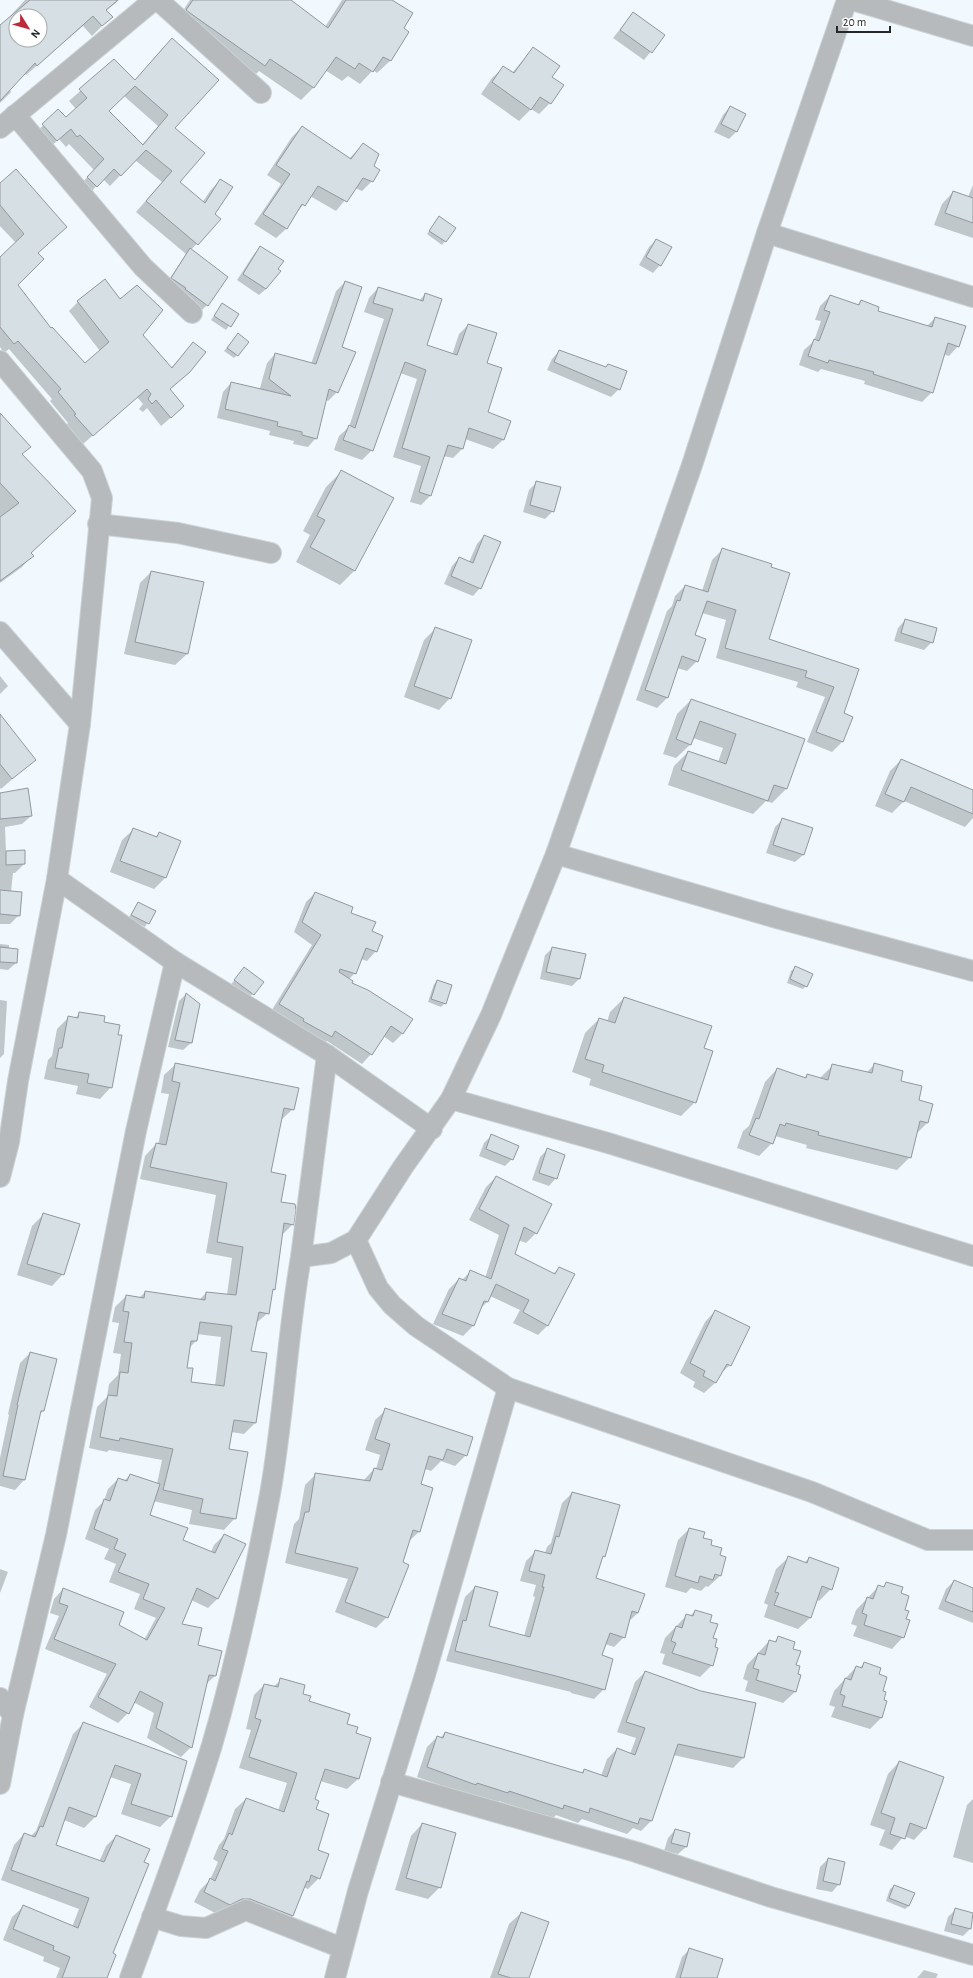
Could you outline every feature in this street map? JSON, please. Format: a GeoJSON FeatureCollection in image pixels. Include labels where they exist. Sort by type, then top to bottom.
{"type":"FeatureCollection","features":[{"type":"Feature","properties":{"kind":"street"},"geometry":{"type":"LineString","coordinates":[[0,128],[154,0]]}},
{"type":"Feature","properties":{"kind":"street"},"geometry":{"type":"LineString","coordinates":[[158,0],[261,93]]}},
{"type":"Feature","properties":{"kind":"street"},"geometry":{"type":"LineString","coordinates":[[301,1257],[331,1253],[356,1240],[403,1167],[432,1129],[451,1099],[490,1015],[556,854],[692,465],[767,233],[847,0]]}},
{"type":"Feature","properties":{"kind":"street"},"geometry":{"type":"LineString","coordinates":[[852,0],[973,36]]}},
{"type":"Feature","properties":{"kind":"street"},"geometry":{"type":"LineString","coordinates":[[15,115],[144,267],[192,313]]}},
{"type":"Feature","properties":{"kind":"street"},"geometry":{"type":"LineString","coordinates":[[767,233],[973,297]]}},
{"type":"Feature","properties":{"kind":"street"},"geometry":{"type":"LineString","coordinates":[[0,361],[92,471],[102,498],[98,524],[80,724],[57,879],[18,1081],[9,1142],[0,1177]]}},
{"type":"Feature","properties":{"kind":"street"},"geometry":{"type":"LineString","coordinates":[[98,524],[178,533],[271,553]]}},
{"type":"Feature","properties":{"kind":"street"},"geometry":{"type":"LineString","coordinates":[[0,632],[80,724]]}},
{"type":"Feature","properties":{"kind":"street"},"geometry":{"type":"LineString","coordinates":[[556,854],[772,917],[973,971]]}},
{"type":"Feature","properties":{"kind":"street"},"geometry":{"type":"LineString","coordinates":[[57,879],[175,962],[327,1054],[432,1129]]}},
{"type":"Feature","properties":{"kind":"street"},"geometry":{"type":"LineString","coordinates":[[0,1784],[13,1715],[56,1535],[136,1131],[175,962]]}},
{"type":"Feature","properties":{"kind":"street"},"geometry":{"type":"LineString","coordinates":[[130,1978],[209,1754],[237,1657],[270,1492],[294,1294],[301,1257],[327,1054]]}},
{"type":"Feature","properties":{"kind":"street"},"geometry":{"type":"LineString","coordinates":[[451,1099],[608,1143],[973,1256]]}},
{"type":"Feature","properties":{"kind":"street"},"geometry":{"type":"LineString","coordinates":[[356,1240],[378,1288],[392,1305],[416,1326],[508,1388],[812,1492],[928,1540],[973,1540]]}},
{"type":"Feature","properties":{"kind":"street"},"geometry":{"type":"LineString","coordinates":[[335,1978],[342,1948],[508,1388]]}},
{"type":"Feature","properties":{"kind":"street"},"geometry":{"type":"LineString","coordinates":[[0,1698],[13,1715]]}},
{"type":"Feature","properties":{"kind":"street"},"geometry":{"type":"LineString","coordinates":[[391,1782],[636,1852],[771,1897],[973,1955]]}},
{"type":"Feature","properties":{"kind":"street"},"geometry":{"type":"LineString","coordinates":[[152,1917],[181,1926],[206,1928],[246,1910],[342,1948]]}},
{"type":"Feature","properties":{"kind":"building"},"geometry":{"type":"Polygon","coordinates":[[[30,0],[118,0],[106,10],[113,17],[102,26],[93,16],[37,66],[35,63],[0,101],[0,25],[8,18],[8,48],[48,48],[48,8],[20,8],[30,0]]]}},
{"type":"Feature","properties":{"kind":"building"},"geometry":{"type":"Polygon","coordinates":[[[193,0],[291,0],[328,28],[346,0],[392,0],[413,13],[404,28],[409,32],[391,61],[383,57],[373,72],[359,63],[355,69],[336,57],[314,88],[270,59],[265,66],[190,13],[186,10],[193,0]]]}},
{"type":"Feature","properties":{"kind":"building"},"geometry":{"type":"Polygon","coordinates":[[[633,12],[665,35],[652,53],[620,30],[633,12]]]}},
{"type":"Feature","properties":{"kind":"building"},"geometry":{"type":"Polygon","coordinates":[[[172,38],[219,80],[175,128],[205,153],[180,182],[205,203],[220,179],[233,187],[215,214],[221,219],[198,245],[146,201],[172,171],[146,150],[121,176],[114,169],[97,187],[87,177],[104,159],[80,135],[77,137],[71,129],[57,141],[42,124],[58,109],[66,117],[87,98],[79,89],[114,59],[135,80],[172,38]],[[135,86],[109,111],[143,145],[168,115],[135,86]]]}},
{"type":"Feature","properties":{"kind":"building"},"geometry":{"type":"Polygon","coordinates":[[[533,47],[560,66],[552,77],[564,85],[551,104],[540,97],[531,110],[492,82],[503,66],[514,73],[533,47]]]}},
{"type":"Feature","properties":{"kind":"building"},"geometry":{"type":"Polygon","coordinates":[[[730,106],[746,114],[737,132],[721,124],[730,106]]]}},
{"type":"Feature","properties":{"kind":"building"},"geometry":{"type":"Polygon","coordinates":[[[302,126],[351,159],[363,143],[379,154],[374,166],[380,170],[373,182],[363,178],[347,202],[318,186],[305,206],[302,204],[287,229],[263,214],[290,174],[276,165],[302,126]]]}},
{"type":"Feature","properties":{"kind":"building"},"geometry":{"type":"Polygon","coordinates":[[[16,169],[67,227],[38,253],[44,259],[18,285],[51,328],[52,327],[85,363],[109,342],[77,301],[105,279],[120,299],[137,285],[163,310],[143,335],[172,368],[193,342],[206,352],[190,372],[170,389],[184,406],[171,418],[156,400],[152,404],[148,399],[151,394],[147,389],[93,436],[74,415],[76,414],[58,392],[61,389],[18,341],[14,344],[0,327],[0,257],[24,234],[0,205],[0,183],[16,169]]]}},
{"type":"Feature","properties":{"kind":"building"},"geometry":{"type":"Polygon","coordinates":[[[953,191],[973,198],[973,223],[945,213],[953,191]]]}},
{"type":"Feature","properties":{"kind":"building"},"geometry":{"type":"Polygon","coordinates":[[[439,216],[456,228],[446,242],[429,231],[439,216]]]}},
{"type":"Feature","properties":{"kind":"building"},"geometry":{"type":"Polygon","coordinates":[[[656,239],[672,247],[661,266],[646,257],[656,239]]]}},
{"type":"Feature","properties":{"kind":"building"},"geometry":{"type":"Polygon","coordinates":[[[260,246],[284,261],[278,269],[281,271],[266,289],[243,274],[260,246]]]}},
{"type":"Feature","properties":{"kind":"building"},"geometry":{"type":"Polygon","coordinates":[[[190,248],[228,277],[208,306],[171,278],[190,248]]]}},
{"type":"Feature","properties":{"kind":"building"},"geometry":{"type":"Polygon","coordinates":[[[345,281],[362,287],[342,347],[356,352],[338,393],[329,389],[317,439],[302,435],[302,432],[277,426],[278,422],[225,409],[231,382],[291,396],[269,379],[275,353],[316,364],[345,281]]]}},
{"type":"Feature","properties":{"kind":"building"},"geometry":{"type":"Polygon","coordinates":[[[378,287],[423,301],[425,293],[442,299],[427,345],[457,355],[468,324],[497,333],[487,363],[502,368],[488,412],[511,421],[504,440],[469,428],[463,449],[448,445],[431,496],[419,492],[430,457],[402,448],[426,370],[405,362],[373,451],[343,440],[349,425],[355,428],[393,309],[373,303],[378,287]]]}},
{"type":"Feature","properties":{"kind":"building"},"geometry":{"type":"Polygon","coordinates":[[[830,295],[859,305],[861,300],[879,307],[878,311],[932,327],[935,317],[966,326],[959,347],[948,343],[933,393],[873,374],[874,372],[829,360],[828,363],[808,356],[814,339],[819,341],[830,312],[824,310],[830,295]]]}},
{"type":"Feature","properties":{"kind":"building"},"geometry":{"type":"Polygon","coordinates":[[[222,303],[239,314],[231,327],[214,316],[222,303]]]}},
{"type":"Feature","properties":{"kind":"building"},"geometry":{"type":"Polygon","coordinates":[[[238,333],[249,342],[238,356],[227,348],[238,333]]]}},
{"type":"Feature","properties":{"kind":"building"},"geometry":{"type":"Polygon","coordinates":[[[559,350],[606,367],[608,364],[627,371],[620,390],[554,362],[559,350]]]}},
{"type":"Feature","properties":{"kind":"building"},"geometry":{"type":"Polygon","coordinates":[[[0,413],[31,447],[22,454],[76,511],[31,553],[34,556],[0,581],[0,517],[19,503],[0,483],[0,413]]]}},
{"type":"Feature","properties":{"kind":"building"},"geometry":{"type":"Polygon","coordinates":[[[341,470],[394,498],[355,571],[310,547],[325,520],[317,516],[341,470]]]}},
{"type":"Feature","properties":{"kind":"building"},"geometry":{"type":"Polygon","coordinates":[[[536,481],[561,487],[554,512],[530,505],[536,481]]]}},
{"type":"Feature","properties":{"kind":"building"},"geometry":{"type":"Polygon","coordinates":[[[484,535],[501,542],[481,589],[451,576],[459,557],[473,563],[484,535]]]}},
{"type":"Feature","properties":{"kind":"building"},"geometry":{"type":"Polygon","coordinates":[[[722,548],[772,564],[771,567],[790,573],[769,639],[859,669],[844,713],[853,717],[843,742],[816,732],[834,687],[805,677],[807,671],[725,648],[736,610],[707,601],[695,635],[706,639],[698,662],[682,656],[668,698],[645,690],[677,600],[680,601],[685,585],[708,592],[722,548]]]}},
{"type":"Feature","properties":{"kind":"building"},"geometry":{"type":"Polygon","coordinates":[[[151,571],[204,582],[188,654],[135,642],[151,571]]]}},
{"type":"Feature","properties":{"kind":"building"},"geometry":{"type":"Polygon","coordinates":[[[905,619],[937,628],[933,643],[901,633],[905,619]]]}},
{"type":"Feature","properties":{"kind":"building"},"geometry":{"type":"Polygon","coordinates":[[[435,627],[472,640],[451,699],[414,686],[435,627]]]}},
{"type":"Feature","properties":{"kind":"building"},"geometry":{"type":"Polygon","coordinates":[[[691,699],[805,739],[787,789],[774,785],[768,801],[681,770],[688,751],[726,764],[736,734],[700,721],[691,745],[676,739],[691,699]]]}},
{"type":"Feature","properties":{"kind":"building"},"geometry":{"type":"Polygon","coordinates":[[[0,714],[36,760],[12,779],[0,764],[0,714]]]}},
{"type":"Feature","properties":{"kind":"building"},"geometry":{"type":"Polygon","coordinates":[[[901,759],[973,790],[973,814],[911,787],[904,802],[885,794],[901,759]]]}},
{"type":"Feature","properties":{"kind":"building"},"geometry":{"type":"Polygon","coordinates":[[[28,788],[32,816],[0,819],[0,793],[28,788]]]}},
{"type":"Feature","properties":{"kind":"building"},"geometry":{"type":"Polygon","coordinates":[[[782,818],[813,828],[804,855],[773,845],[782,818]]]}},
{"type":"Feature","properties":{"kind":"building"},"geometry":{"type":"Polygon","coordinates":[[[133,828],[157,837],[159,832],[181,841],[166,878],[120,861],[133,828]]]}},
{"type":"Feature","properties":{"kind":"building"},"geometry":{"type":"Polygon","coordinates":[[[25,850],[25,864],[6,865],[6,851],[25,850]]]}},
{"type":"Feature","properties":{"kind":"building"},"geometry":{"type":"Polygon","coordinates":[[[0,890],[22,892],[20,916],[0,914],[0,890]]]}},
{"type":"Feature","properties":{"kind":"building"},"geometry":{"type":"Polygon","coordinates":[[[315,892],[353,907],[351,913],[376,922],[372,931],[383,936],[377,952],[366,948],[356,974],[340,969],[339,972],[353,981],[352,983],[368,990],[413,1019],[403,1034],[391,1026],[372,1055],[335,1031],[332,1037],[303,1021],[304,1019],[279,1004],[321,935],[302,922],[315,892]]]}},
{"type":"Feature","properties":{"kind":"building"},"geometry":{"type":"Polygon","coordinates":[[[138,902],[156,911],[149,924],[131,915],[138,902]]]}},
{"type":"Feature","properties":{"kind":"building"},"geometry":{"type":"Polygon","coordinates":[[[0,947],[18,949],[17,963],[0,962],[0,947]]]}},
{"type":"Feature","properties":{"kind":"building"},"geometry":{"type":"Polygon","coordinates":[[[552,947],[586,954],[580,979],[546,972],[552,947]]]}},
{"type":"Feature","properties":{"kind":"building"},"geometry":{"type":"Polygon","coordinates":[[[795,966],[813,974],[807,987],[790,979],[795,966]]]}},
{"type":"Feature","properties":{"kind":"building"},"geometry":{"type":"Polygon","coordinates":[[[244,967],[264,982],[254,995],[234,980],[244,967]]]}},
{"type":"Feature","properties":{"kind":"building"},"geometry":{"type":"Polygon","coordinates":[[[437,980],[452,985],[446,1004],[431,999],[437,980]]]}},
{"type":"Feature","properties":{"kind":"building"},"geometry":{"type":"Polygon","coordinates":[[[186,993],[200,1004],[192,1043],[175,1040],[186,993]]]}},
{"type":"Feature","properties":{"kind":"building"},"geometry":{"type":"Polygon","coordinates":[[[624,997],[712,1026],[704,1048],[713,1051],[696,1103],[602,1072],[604,1065],[585,1059],[599,1018],[615,1023],[624,997]]]}},
{"type":"Feature","properties":{"kind":"building"},"geometry":{"type":"Polygon","coordinates":[[[79,1012],[105,1016],[104,1022],[120,1025],[118,1035],[122,1035],[112,1088],[87,1083],[89,1074],[55,1068],[59,1048],[62,1048],[68,1016],[78,1018],[79,1012]]]}},
{"type":"Feature","properties":{"kind":"building"},"geometry":{"type":"Polygon","coordinates":[[[175,1063],[299,1088],[294,1110],[284,1108],[271,1172],[286,1175],[281,1202],[295,1204],[296,1210],[294,1225],[284,1223],[275,1290],[273,1289],[269,1314],[259,1312],[251,1351],[267,1353],[256,1423],[234,1420],[229,1449],[248,1452],[236,1519],[200,1513],[203,1499],[163,1490],[173,1449],[120,1438],[119,1441],[100,1437],[108,1395],[117,1396],[120,1372],[128,1373],[132,1343],[124,1342],[129,1312],[123,1311],[126,1295],[144,1298],[145,1291],[205,1300],[206,1292],[236,1295],[243,1247],[217,1242],[227,1183],[150,1167],[156,1143],[166,1145],[180,1083],[172,1081],[175,1063]],[[200,1322],[197,1341],[191,1341],[187,1368],[193,1368],[191,1382],[224,1386],[232,1326],[200,1322]]]}},
{"type":"Feature","properties":{"kind":"building"},"geometry":{"type":"Polygon","coordinates":[[[874,1063],[903,1071],[901,1081],[922,1086],[919,1100],[933,1104],[928,1123],[920,1121],[911,1158],[818,1135],[819,1132],[786,1123],[785,1126],[780,1124],[773,1144],[749,1135],[756,1118],[759,1119],[777,1068],[806,1078],[807,1074],[828,1080],[832,1064],[872,1073],[874,1063]]]}},
{"type":"Feature","properties":{"kind":"building"},"geometry":{"type":"Polygon","coordinates":[[[491,1134],[519,1146],[513,1160],[486,1149],[491,1134]]]}},
{"type":"Feature","properties":{"kind":"building"},"geometry":{"type":"Polygon","coordinates":[[[547,1148],[565,1155],[557,1179],[539,1173],[547,1148]]]}},
{"type":"Feature","properties":{"kind":"building"},"geometry":{"type":"Polygon","coordinates":[[[496,1176],[552,1204],[537,1234],[524,1227],[515,1254],[555,1274],[559,1267],[575,1274],[548,1326],[523,1312],[529,1300],[496,1284],[488,1302],[484,1301],[474,1326],[442,1314],[459,1278],[466,1281],[470,1270],[491,1279],[509,1225],[479,1209],[496,1176]]]}},
{"type":"Feature","properties":{"kind":"building"},"geometry":{"type":"Polygon","coordinates":[[[43,1213],[80,1224],[64,1275],[27,1264],[43,1213]]]}},
{"type":"Feature","properties":{"kind":"building"},"geometry":{"type":"Polygon","coordinates":[[[715,1310],[750,1327],[731,1366],[727,1364],[716,1383],[703,1376],[705,1371],[690,1363],[715,1310]]]}},
{"type":"Feature","properties":{"kind":"building"},"geometry":{"type":"Polygon","coordinates":[[[30,1352],[57,1359],[44,1411],[41,1411],[25,1480],[3,1476],[17,1405],[30,1352]]]}},
{"type":"Feature","properties":{"kind":"building"},"geometry":{"type":"Polygon","coordinates":[[[385,1408],[473,1437],[467,1456],[447,1449],[443,1460],[429,1456],[421,1484],[433,1488],[420,1532],[413,1530],[403,1562],[409,1565],[388,1618],[345,1602],[358,1568],[295,1553],[305,1512],[309,1512],[315,1473],[370,1481],[374,1468],[382,1470],[390,1444],[375,1439],[385,1408]]]}},
{"type":"Feature","properties":{"kind":"building"},"geometry":{"type":"Polygon","coordinates":[[[130,1474],[160,1484],[150,1515],[188,1528],[183,1540],[215,1553],[224,1534],[246,1544],[218,1599],[197,1588],[182,1624],[202,1628],[198,1645],[222,1651],[216,1676],[209,1675],[192,1748],[156,1728],[163,1703],[140,1691],[129,1714],[98,1697],[116,1664],[54,1639],[68,1606],[59,1603],[63,1588],[124,1612],[119,1625],[147,1640],[165,1608],[143,1599],[149,1584],[118,1572],[126,1554],[114,1549],[118,1539],[94,1529],[104,1499],[110,1501],[118,1478],[127,1481],[130,1474]]]}},
{"type":"Feature","properties":{"kind":"building"},"geometry":{"type":"Polygon","coordinates":[[[572,1492],[620,1505],[605,1557],[603,1556],[596,1578],[645,1594],[638,1613],[632,1611],[625,1638],[610,1633],[602,1655],[613,1659],[605,1690],[556,1676],[455,1651],[463,1620],[466,1621],[475,1586],[498,1592],[489,1626],[530,1637],[544,1587],[542,1587],[545,1575],[529,1571],[535,1550],[551,1554],[556,1536],[559,1537],[572,1492]]]}},
{"type":"Feature","properties":{"kind":"building"},"geometry":{"type":"Polygon","coordinates":[[[689,1528],[705,1532],[703,1538],[712,1540],[711,1545],[722,1548],[720,1555],[726,1557],[721,1576],[715,1574],[713,1580],[700,1576],[698,1583],[675,1576],[689,1528]]]}},
{"type":"Feature","properties":{"kind":"building"},"geometry":{"type":"Polygon","coordinates":[[[788,1556],[807,1563],[809,1557],[839,1568],[832,1590],[822,1586],[811,1618],[774,1605],[779,1593],[775,1592],[788,1556]]]}},
{"type":"Feature","properties":{"kind":"building"},"geometry":{"type":"Polygon","coordinates":[[[954,1580],[973,1588],[973,1612],[945,1601],[954,1580]]]}},
{"type":"Feature","properties":{"kind":"building"},"geometry":{"type":"Polygon","coordinates":[[[886,1582],[903,1587],[901,1593],[909,1596],[905,1610],[909,1611],[906,1619],[910,1620],[904,1638],[864,1625],[867,1615],[862,1613],[867,1597],[873,1599],[878,1585],[884,1587],[886,1582]]]}},
{"type":"Feature","properties":{"kind":"building"},"geometry":{"type":"Polygon","coordinates":[[[695,1610],[712,1615],[710,1622],[718,1624],[713,1638],[717,1639],[715,1647],[718,1648],[713,1666],[672,1653],[676,1643],[671,1641],[676,1626],[682,1628],[686,1614],[693,1616],[695,1610]]]}},
{"type":"Feature","properties":{"kind":"building"},"geometry":{"type":"Polygon","coordinates":[[[778,1636],[795,1642],[793,1649],[801,1651],[796,1665],[800,1666],[798,1674],[801,1675],[796,1692],[756,1680],[759,1670],[753,1668],[758,1653],[765,1655],[769,1640],[776,1642],[778,1636]]]}},
{"type":"Feature","properties":{"kind":"building"},"geometry":{"type":"Polygon","coordinates":[[[864,1662],[881,1668],[879,1674],[887,1677],[883,1691],[886,1692],[884,1700],[887,1701],[882,1718],[842,1706],[845,1696],[840,1694],[845,1678],[851,1680],[856,1666],[862,1668],[864,1662]]]}},
{"type":"Feature","properties":{"kind":"building"},"geometry":{"type":"Polygon","coordinates":[[[645,1671],[701,1691],[756,1703],[744,1758],[678,1744],[652,1821],[640,1818],[638,1824],[590,1808],[589,1813],[564,1805],[563,1809],[509,1791],[508,1793],[477,1783],[476,1785],[427,1767],[437,1736],[443,1738],[445,1732],[583,1773],[584,1769],[607,1777],[617,1748],[635,1755],[645,1728],[626,1722],[645,1671]]]}},
{"type":"Feature","properties":{"kind":"building"},"geometry":{"type":"Polygon","coordinates":[[[280,1678],[305,1685],[303,1694],[311,1696],[309,1701],[350,1714],[347,1724],[358,1727],[356,1733],[371,1738],[359,1779],[325,1769],[315,1799],[319,1801],[316,1809],[329,1814],[318,1850],[329,1854],[320,1879],[311,1875],[309,1882],[307,1881],[293,1916],[250,1899],[242,1899],[230,1905],[204,1892],[210,1878],[215,1881],[228,1851],[222,1849],[229,1833],[232,1835],[246,1798],[284,1812],[297,1773],[249,1757],[261,1720],[255,1718],[264,1684],[278,1687],[280,1678]]]}},
{"type":"Feature","properties":{"kind":"building"},"geometry":{"type":"Polygon","coordinates":[[[83,1722],[187,1761],[172,1817],[131,1804],[141,1774],[115,1765],[96,1817],[69,1807],[56,1845],[104,1862],[116,1835],[150,1849],[144,1862],[149,1864],[113,1953],[116,1955],[107,1978],[62,1978],[70,1957],[53,1950],[54,1946],[13,1929],[23,1905],[78,1928],[89,1898],[11,1870],[24,1833],[35,1837],[40,1826],[43,1827],[83,1722]]]}},
{"type":"Feature","properties":{"kind":"building"},"geometry":{"type":"Polygon","coordinates":[[[899,1761],[944,1777],[926,1829],[910,1823],[905,1839],[890,1834],[895,1818],[881,1813],[899,1761]]]}},
{"type":"Feature","properties":{"kind":"building"},"geometry":{"type":"Polygon","coordinates":[[[422,1823],[456,1833],[441,1888],[406,1878],[422,1823]]]}},
{"type":"Feature","properties":{"kind":"building"},"geometry":{"type":"Polygon","coordinates":[[[675,1829],[690,1833],[687,1847],[671,1843],[675,1829]]]}},
{"type":"Feature","properties":{"kind":"building"},"geometry":{"type":"Polygon","coordinates":[[[828,1858],[845,1862],[840,1885],[823,1881],[828,1858]]]}},
{"type":"Feature","properties":{"kind":"building"},"geometry":{"type":"Polygon","coordinates":[[[894,1885],[915,1893],[909,1906],[889,1898],[894,1885]]]}},
{"type":"Feature","properties":{"kind":"building"},"geometry":{"type":"Polygon","coordinates":[[[955,1908],[973,1913],[971,1929],[951,1924],[955,1908]]]}},
{"type":"Feature","properties":{"kind":"building"},"geometry":{"type":"Polygon","coordinates":[[[521,1912],[549,1922],[529,1978],[511,1978],[498,1974],[521,1912]]]}},
{"type":"Feature","properties":{"kind":"building"},"geometry":{"type":"Polygon","coordinates":[[[689,1948],[723,1959],[717,1978],[680,1978],[689,1948]]]}}]}
